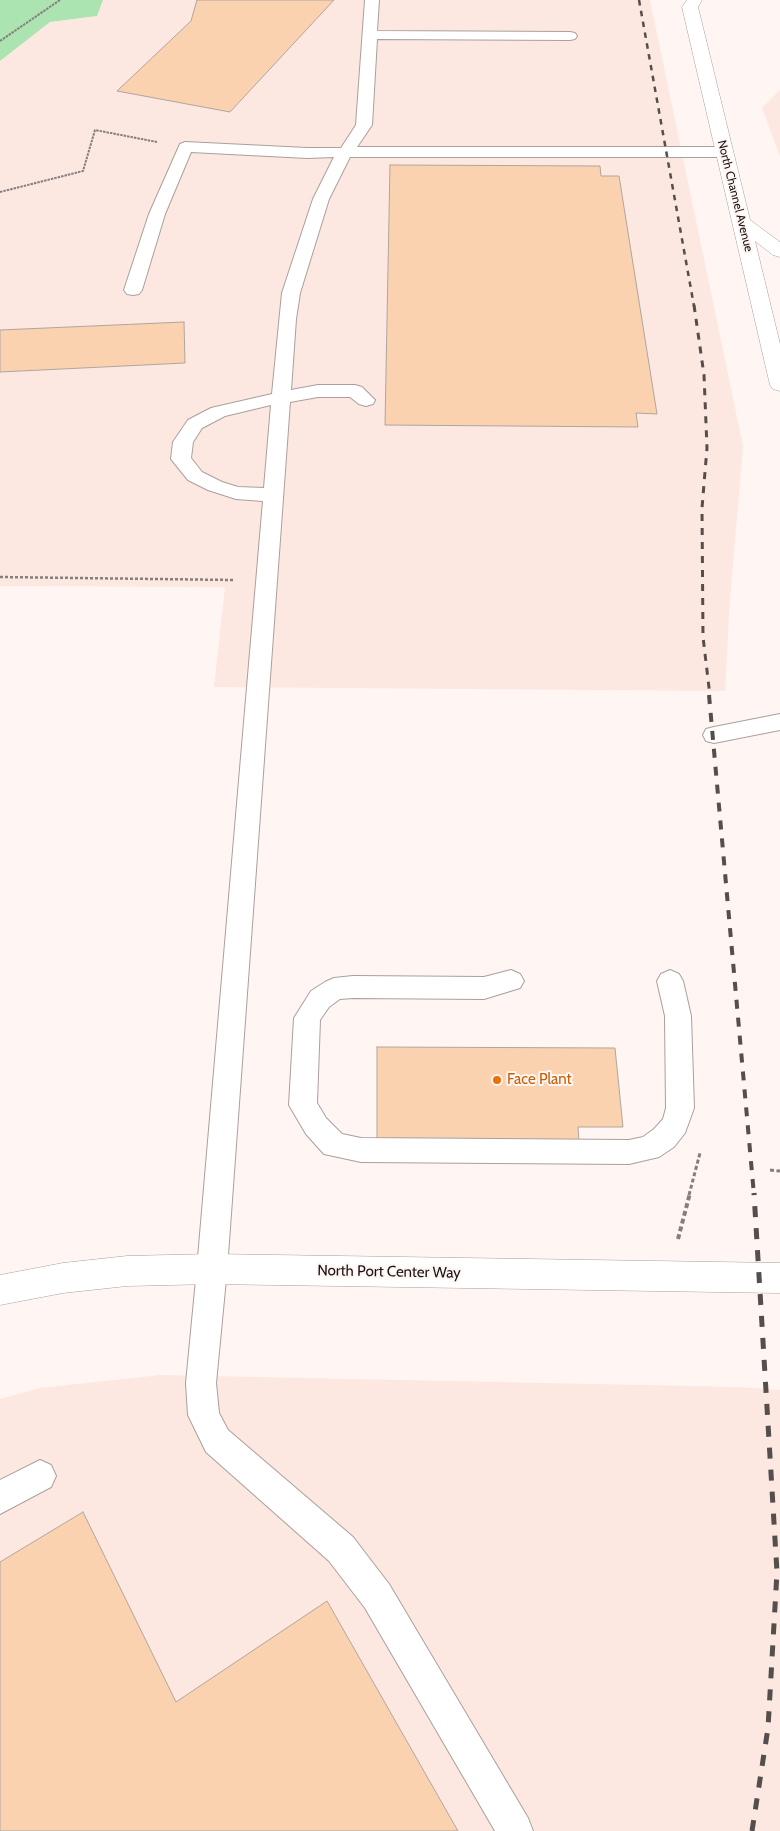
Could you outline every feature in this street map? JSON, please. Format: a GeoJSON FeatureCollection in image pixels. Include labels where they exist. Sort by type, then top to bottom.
{"type":"FeatureCollection","features":[{"type":"Feature","properties":{"kind":"main road","name":"North Channel Avenue"},"geometry":{"type":"LineString","coordinates":[[692,3],[724,152],[780,385]]}},
{"type":"Feature","properties":{"kind":"main road"},"geometry":{"type":"LineString","coordinates":[[742,223],[780,251]]}},
{"type":"Feature","properties":{"kind":"main road","name":"North Port Center Way"},"geometry":{"type":"LineString","coordinates":[[0,1290],[63,1278],[118,1272],[212,1269],[780,1278]]}},
{"type":"Feature","properties":{"kind":"lane"},"geometry":{"type":"LineString","coordinates":[[372,0],[364,125],[336,166],[321,199],[291,293],[287,319],[212,1269],[201,1382],[204,1415],[217,1441],[341,1549],[377,1596],[515,1831]]}},
{"type":"Feature","properties":{"kind":"lane"},"geometry":{"type":"LineString","coordinates":[[370,35],[570,36]]}},
{"type":"Feature","properties":{"kind":"lane"},"geometry":{"type":"LineString","coordinates":[[134,290],[157,214],[185,147],[307,153],[724,152]]}},
{"type":"Feature","properties":{"kind":"lane"},"geometry":{"type":"LineString","coordinates":[[274,495],[236,492],[215,486],[195,476],[181,459],[183,442],[195,424],[218,412],[256,402],[282,399],[318,407],[356,408],[376,400]]}},
{"type":"Feature","properties":{"kind":"lane"},"geometry":{"type":"LineString","coordinates":[[714,734],[780,722]]}},
{"type":"Feature","properties":{"kind":"lane"},"geometry":{"type":"LineString","coordinates":[[511,981],[484,988],[354,987],[334,989],[320,999],[307,1018],[303,1105],[316,1126],[334,1145],[361,1150],[629,1152],[649,1148],[664,1138],[675,1125],[680,1108],[678,1016],[670,981]]}},
{"type":"Feature","properties":{"kind":"lane"},"geometry":{"type":"LineString","coordinates":[[0,1498],[40,1476]]}},
{"type":"Feature","properties":{"kind":"path"},"geometry":{"type":"LineString","coordinates":[[0,40],[60,0]]}},
{"type":"Feature","properties":{"kind":"path"},"geometry":{"type":"LineString","coordinates":[[0,192],[83,171],[95,130],[185,147]]}},
{"type":"Feature","properties":{"kind":"path"},"geometry":{"type":"LineString","coordinates":[[0,577],[267,581]]}},
{"type":"Feature","properties":{"kind":"path"},"geometry":{"type":"LineString","coordinates":[[770,1170],[780,1171]]}},
{"type":"Feature","properties":{"kind":"shaded area"},"geometry":{"type":"Polygon","coordinates":[[[103,0],[650,0],[743,446],[730,599],[725,691],[214,687],[225,587],[0,586],[0,61],[50,22],[97,16],[103,0]]]}},
{"type":"Feature","properties":{"kind":"shaded area"},"geometry":{"type":"Polygon","coordinates":[[[780,90],[780,157],[762,108],[780,90]]]}},
{"type":"Feature","properties":{"kind":"shaded area"},"geometry":{"type":"Polygon","coordinates":[[[160,1375],[739,1387],[780,1390],[780,1831],[0,1831],[0,1399],[40,1388],[160,1375]]]}},
{"type":"Feature","properties":{"kind":"green space"},"geometry":{"type":"Polygon","coordinates":[[[0,0],[103,0],[97,16],[50,22],[0,61],[0,0]]]}},
{"type":"Feature","properties":{"kind":"building"},"geometry":{"type":"Polygon","coordinates":[[[197,0],[334,0],[230,112],[117,91],[191,21],[197,0]]]}},
{"type":"Feature","properties":{"kind":"building"},"geometry":{"type":"Polygon","coordinates":[[[390,165],[600,166],[601,176],[619,176],[657,414],[636,413],[638,427],[385,425],[390,165]]]}},
{"type":"Feature","properties":{"kind":"building"},"geometry":{"type":"Polygon","coordinates":[[[184,322],[185,363],[0,372],[0,330],[184,322]]]}},
{"type":"Feature","properties":{"kind":"building","name":"Face Plant"},"geometry":{"type":"Polygon","coordinates":[[[377,1047],[615,1048],[623,1127],[578,1127],[579,1141],[377,1140],[377,1047]]]}},
{"type":"Feature","properties":{"kind":"building"},"geometry":{"type":"Polygon","coordinates":[[[83,1512],[176,1702],[327,1601],[458,1831],[0,1831],[0,1562],[83,1512]]]}},
{"type":"Feature","properties":{"kind":"railway"},"geometry":{"type":"LineString","coordinates":[[639,0],[694,306]]}},
{"type":"Feature","properties":{"kind":"railway"},"geometry":{"type":"LineString","coordinates":[[694,305],[704,375],[707,448],[702,508],[703,637],[710,696]]}},
{"type":"Feature","properties":{"kind":"railway"},"geometry":{"type":"LineString","coordinates":[[709,695],[754,1195]]}},
{"type":"Feature","properties":{"kind":"railway"},"geometry":{"type":"LineString","coordinates":[[752,1831],[768,1728],[777,1572],[754,1193]]}},
{"type":"Feature","properties":{"kind":"place","name":"Face Plant"},"geometry":{"type":"Point","coordinates":[497,1080]}}]}
